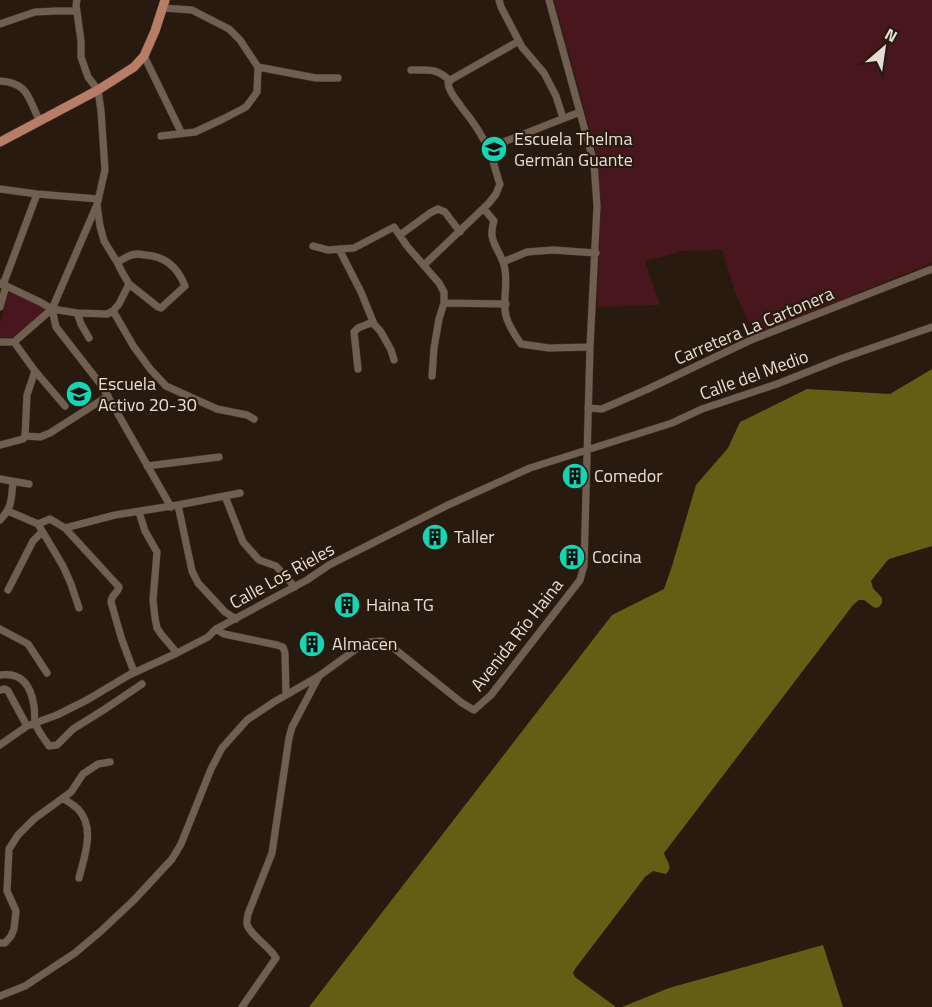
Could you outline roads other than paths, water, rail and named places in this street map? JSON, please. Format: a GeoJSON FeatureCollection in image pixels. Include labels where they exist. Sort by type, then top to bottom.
{"type":"FeatureCollection","features":[{"type":"Feature","properties":{"kind":"main road"},"geometry":{"type":"LineString","coordinates":[[0,142],[98,90],[134,67],[144,56],[156,31],[164,4]]}},
{"type":"Feature","properties":{"kind":"street"},"geometry":{"type":"LineString","coordinates":[[0,342],[14,342],[52,309],[97,202],[105,171],[98,90],[88,77],[81,57],[77,0]]}},
{"type":"Feature","properties":{"kind":"street"},"geometry":{"type":"LineString","coordinates":[[499,0],[519,41],[544,73],[556,96],[563,118]]}},
{"type":"Feature","properties":{"kind":"street","name":"Avenida Río Haina"},"geometry":{"type":"LineString","coordinates":[[1,993],[25,986],[68,958],[101,932],[171,859],[181,844],[211,769],[222,748],[247,720],[319,676],[358,647],[369,642],[382,641],[474,710],[491,695],[580,580],[584,566],[590,347],[597,206],[594,163],[549,0]]}},
{"type":"Feature","properties":{"kind":"street"},"geometry":{"type":"LineString","coordinates":[[161,136],[195,132],[246,106],[257,92],[258,67],[240,40],[229,29],[192,10],[164,4]]}},
{"type":"Feature","properties":{"kind":"street"},"geometry":{"type":"LineString","coordinates":[[0,23],[35,12],[77,11]]}},
{"type":"Feature","properties":{"kind":"street"},"geometry":{"type":"LineString","coordinates":[[424,265],[484,209],[496,194],[500,184],[488,148],[467,114],[451,94],[448,83],[519,41]]}},
{"type":"Feature","properties":{"kind":"street"},"geometry":{"type":"LineString","coordinates":[[144,56],[181,132]]}},
{"type":"Feature","properties":{"kind":"street"},"geometry":{"type":"LineString","coordinates":[[258,67],[316,78],[338,78]]}},
{"type":"Feature","properties":{"kind":"street"},"geometry":{"type":"LineString","coordinates":[[411,70],[430,70],[442,73],[451,80]]}},
{"type":"Feature","properties":{"kind":"street"},"geometry":{"type":"LineString","coordinates":[[0,81],[10,82],[22,88],[27,93],[40,121]]}},
{"type":"Feature","properties":{"kind":"street"},"geometry":{"type":"LineString","coordinates":[[488,148],[580,112]]}},
{"type":"Feature","properties":{"kind":"street"},"geometry":{"type":"LineString","coordinates":[[0,189],[97,202]]}},
{"type":"Feature","properties":{"kind":"street"},"geometry":{"type":"LineString","coordinates":[[0,307],[3,285],[37,194]]}},
{"type":"Feature","properties":{"kind":"street"},"geometry":{"type":"LineString","coordinates":[[97,202],[99,226],[104,240],[129,284],[161,308],[185,286],[182,278],[170,263],[161,258],[133,254],[117,262]]}},
{"type":"Feature","properties":{"kind":"street"},"geometry":{"type":"LineString","coordinates":[[400,235],[438,209],[445,212],[460,232]]}},
{"type":"Feature","properties":{"kind":"street"},"geometry":{"type":"LineString","coordinates":[[484,209],[494,221],[491,229],[493,242],[503,262],[507,278],[506,314],[512,331],[521,345],[549,348],[590,347]]}},
{"type":"Feature","properties":{"kind":"street"},"geometry":{"type":"LineString","coordinates":[[313,246],[328,250],[354,248],[394,227],[444,292],[444,303],[436,335],[432,376]]}},
{"type":"Feature","properties":{"kind":"street"},"geometry":{"type":"LineString","coordinates":[[339,249],[373,322],[391,350],[394,360]]}},
{"type":"Feature","properties":{"kind":"street"},"geometry":{"type":"LineString","coordinates":[[503,262],[527,252],[553,250],[596,253]]}},
{"type":"Feature","properties":{"kind":"street","name":"Carretera La Cartonera"},"geometry":{"type":"LineString","coordinates":[[588,408],[602,409],[751,340],[932,269]]}},
{"type":"Feature","properties":{"kind":"street"},"geometry":{"type":"LineString","coordinates":[[3,285],[52,309],[77,314],[106,314],[113,311],[129,284]]}},
{"type":"Feature","properties":{"kind":"street"},"geometry":{"type":"LineString","coordinates":[[444,303],[506,304]]}},
{"type":"Feature","properties":{"kind":"street"},"geometry":{"type":"LineString","coordinates":[[52,309],[56,327],[108,396],[147,466],[175,506],[195,578],[225,612],[236,619]]}},
{"type":"Feature","properties":{"kind":"street"},"geometry":{"type":"LineString","coordinates":[[113,311],[134,347],[166,386],[217,409],[247,415],[254,419]]}},
{"type":"Feature","properties":{"kind":"street"},"geometry":{"type":"LineString","coordinates":[[77,314],[89,338]]}},
{"type":"Feature","properties":{"kind":"street"},"geometry":{"type":"LineString","coordinates":[[358,369],[354,332],[373,322]]}},
{"type":"Feature","properties":{"kind":"street","name":"Calle del Medio"},"geometry":{"type":"LineString","coordinates":[[587,449],[672,423],[702,409],[932,327]]}},
{"type":"Feature","properties":{"kind":"street"},"geometry":{"type":"LineString","coordinates":[[14,342],[65,406]]}},
{"type":"Feature","properties":{"kind":"street"},"geometry":{"type":"LineString","coordinates":[[25,436],[27,395],[35,370]]}},
{"type":"Feature","properties":{"kind":"street"},"geometry":{"type":"LineString","coordinates":[[0,445],[23,439],[25,436],[50,433],[108,396]]}},
{"type":"Feature","properties":{"kind":"street","name":"Calle Los Rieles"},"geometry":{"type":"LineString","coordinates":[[0,746],[31,725],[57,715],[134,672],[208,637],[216,629],[295,587],[329,565],[448,505],[530,468],[587,449]]}},
{"type":"Feature","properties":{"kind":"street"},"geometry":{"type":"LineString","coordinates":[[147,466],[219,457]]}},
{"type":"Feature","properties":{"kind":"street"},"geometry":{"type":"LineString","coordinates":[[0,479],[28,484]]}},
{"type":"Feature","properties":{"kind":"street"},"geometry":{"type":"LineString","coordinates":[[0,520],[8,511],[11,503],[13,482]]}},
{"type":"Feature","properties":{"kind":"street"},"geometry":{"type":"LineString","coordinates":[[65,528],[114,515],[240,493]]}},
{"type":"Feature","properties":{"kind":"street"},"geometry":{"type":"LineString","coordinates":[[225,496],[243,542],[259,560],[276,566],[295,587]]}},
{"type":"Feature","properties":{"kind":"street"},"geometry":{"type":"LineString","coordinates":[[8,511],[38,524],[63,566],[79,608]]}},
{"type":"Feature","properties":{"kind":"street"},"geometry":{"type":"LineString","coordinates":[[139,512],[145,531],[157,552],[153,600],[158,628],[177,653]]}},
{"type":"Feature","properties":{"kind":"street"},"geometry":{"type":"LineString","coordinates":[[38,524],[50,519],[65,528],[119,587],[111,602],[134,672]]}},
{"type":"Feature","properties":{"kind":"street"},"geometry":{"type":"LineString","coordinates":[[8,590],[33,541],[42,532]]}},
{"type":"Feature","properties":{"kind":"street"},"geometry":{"type":"LineString","coordinates":[[0,629],[28,644],[47,673]]}},
{"type":"Feature","properties":{"kind":"street"},"geometry":{"type":"LineString","coordinates":[[216,629],[224,634],[283,647],[286,695]]}},
{"type":"Feature","properties":{"kind":"street"},"geometry":{"type":"LineString","coordinates":[[0,675],[10,674],[24,681],[29,688],[34,707],[31,725]]}},
{"type":"Feature","properties":{"kind":"street"},"geometry":{"type":"LineString","coordinates":[[242,1007],[276,958],[272,950],[251,931],[246,923],[272,853],[292,727],[319,676]]}},
{"type":"Feature","properties":{"kind":"street"},"geometry":{"type":"LineString","coordinates":[[0,690],[9,691],[31,725],[49,746],[57,745],[73,729],[142,684]]}},
{"type":"Feature","properties":{"kind":"street"},"geometry":{"type":"LineString","coordinates":[[0,943],[5,943],[11,936],[16,911],[7,891],[9,849],[18,835],[34,819],[71,792],[83,774],[98,764],[110,762]]}},
{"type":"Feature","properties":{"kind":"street"},"geometry":{"type":"LineString","coordinates":[[63,798],[78,808],[89,833],[79,878]]}},
{"type":"Feature","properties":{"kind":"place","name":"Escuela Thelma Germán Guante"},"geometry":{"type":"Point","coordinates":[494,149]}},
{"type":"Feature","properties":{"kind":"place","name":"Escuela Activo 20-30"},"geometry":{"type":"Point","coordinates":[79,394]}},
{"type":"Feature","properties":{"kind":"place","name":"Comedor"},"geometry":{"type":"Point","coordinates":[575,476]}},
{"type":"Feature","properties":{"kind":"place","name":"Taller"},"geometry":{"type":"Point","coordinates":[435,537]}},
{"type":"Feature","properties":{"kind":"place","name":"Cocina"},"geometry":{"type":"Point","coordinates":[572,557]}},
{"type":"Feature","properties":{"kind":"place","name":"Haina TG"},"geometry":{"type":"Point","coordinates":[347,605]}},
{"type":"Feature","properties":{"kind":"place","name":"Almacen"},"geometry":{"type":"Point","coordinates":[312,644]}}]}
